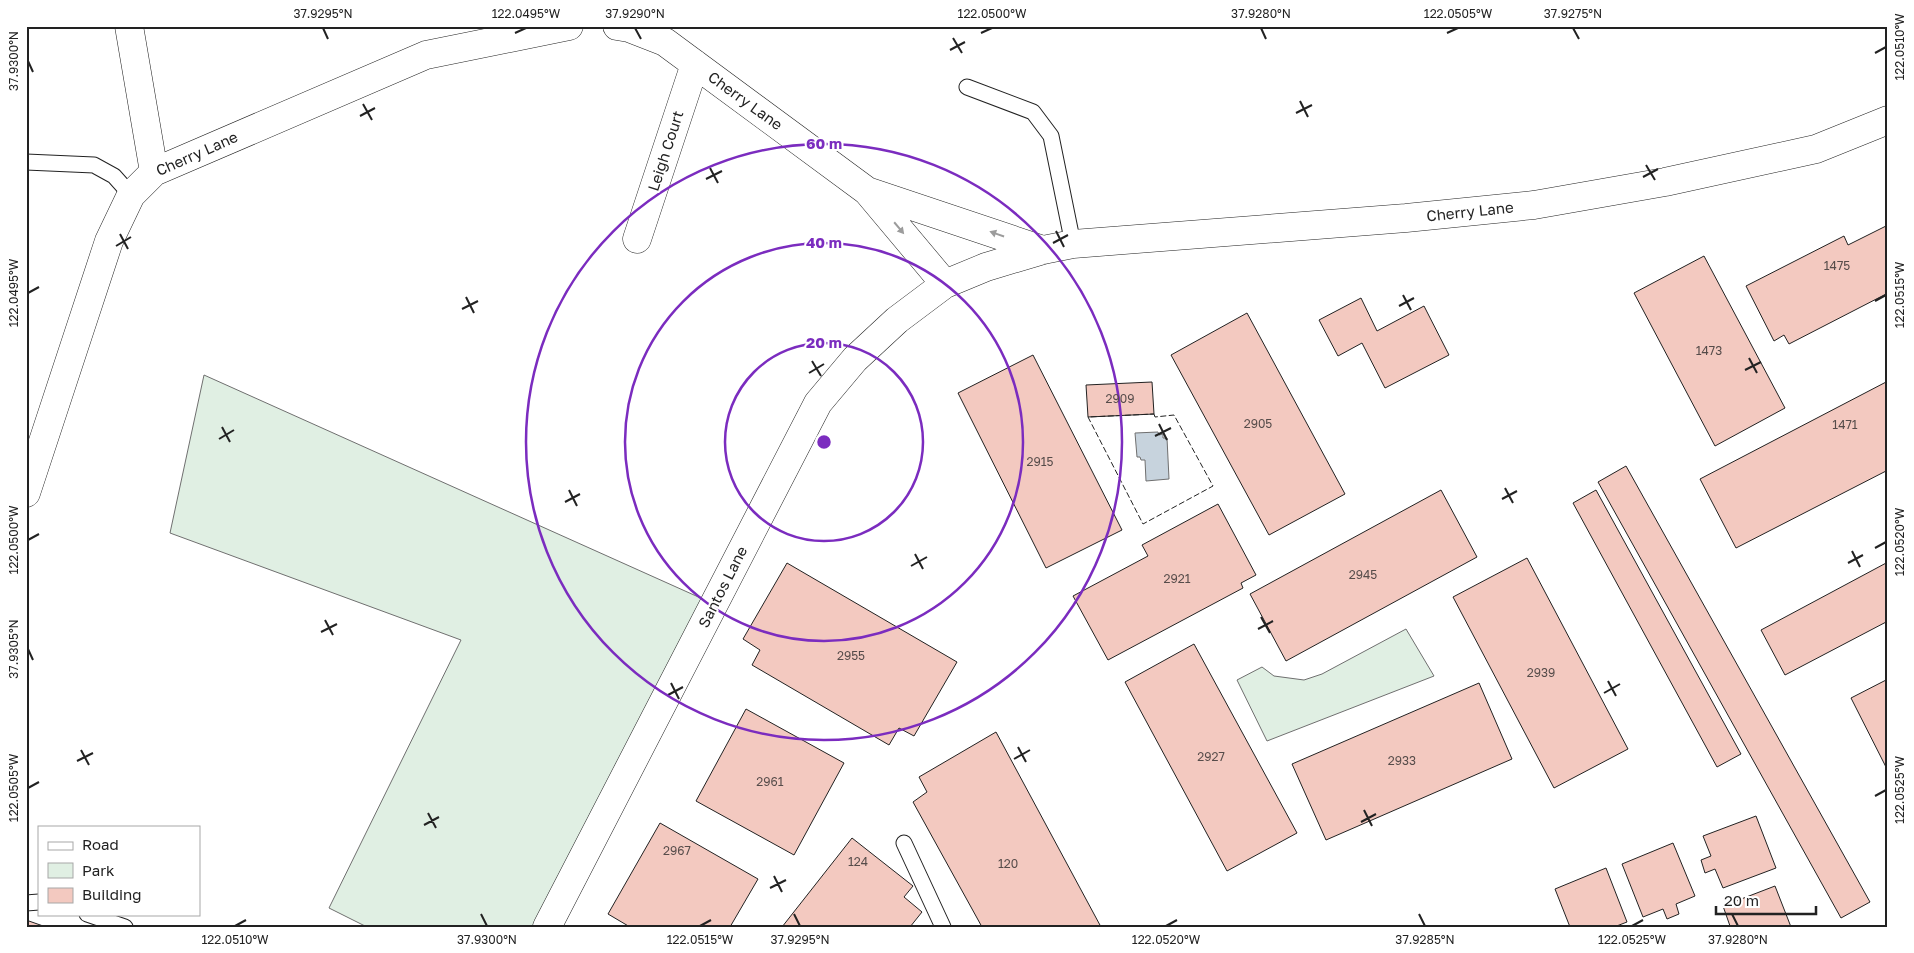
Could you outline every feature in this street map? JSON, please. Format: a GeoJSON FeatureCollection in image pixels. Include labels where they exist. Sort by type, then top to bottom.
{"type":"FeatureCollection","features":[{"type":"Feature","properties":{"kind":"street"},"geometry":{"type":"LineString","coordinates":[[129,26],[154,172]]}},
{"type":"Feature","properties":{"kind":"street","name":"Cherry Lane"},"geometry":{"type":"LineString","coordinates":[[26,493],[109,241],[131,195],[154,172],[426,55],[569,26]]}},
{"type":"Feature","properties":{"kind":"street","name":"Cherry Lane"},"geometry":{"type":"LineString","coordinates":[[617,26],[664,34],[694,64],[867,191],[945,284],[986,267],[1043,250],[1073,244],[1406,218],[1534,205],[1665,182],[1816,149],[1888,120]]}},
{"type":"Feature","properties":{"kind":"street","name":"Leigh Court"},"geometry":{"type":"LineString","coordinates":[[638,239],[694,64]]}},
{"type":"Feature","properties":{"kind":"street","name":"Cherry Lane"},"geometry":{"type":"LineString","coordinates":[[867,191],[1043,250]]}},
{"type":"Feature","properties":{"kind":"street","name":"Santos Lane"},"geometry":{"type":"LineString","coordinates":[[547,927],[818,404],[855,359],[897,320],[945,284]]}},
{"type":"Feature","properties":{"kind":"lane"},"geometry":{"type":"LineString","coordinates":[[967,87],[1033,112],[1052,136],[1073,244]]}},
{"type":"Feature","properties":{"kind":"lane"},"geometry":{"type":"LineString","coordinates":[[26,162],[94,165],[114,176],[131,195]]}},
{"type":"Feature","properties":{"kind":"lane"},"geometry":{"type":"LineString","coordinates":[[904,844],[943,927]]}},
{"type":"Feature","properties":{"kind":"lane"},"geometry":{"type":"LineString","coordinates":[[93,916],[125,927]]}},
{"type":"Feature","properties":{"kind":"green space"},"geometry":{"type":"Polygon","coordinates":[[[204,375],[714,604],[547,927],[367,927],[329,908],[461,640],[170,533],[204,375]]]}},
{"type":"Feature","properties":{"kind":"green space"},"geometry":{"type":"Polygon","coordinates":[[[1406,629],[1434,676],[1267,741],[1237,680],[1262,667],[1274,676],[1304,680],[1322,674],[1406,629]]]}},
{"type":"Feature","properties":{"kind":"shaded area"},"geometry":{"type":"Polygon","coordinates":[[[1158,432],[1159,435],[1163,434],[1163,438],[1167,438],[1169,479],[1146,481],[1145,460],[1137,457],[1135,433],[1158,432]]]}},
{"type":"Feature","properties":{"kind":"building"},"geometry":{"type":"Polygon","coordinates":[[[1888,225],[1888,293],[1789,344],[1784,335],[1774,341],[1746,286],[1844,236],[1848,245],[1888,225]]]}},
{"type":"Feature","properties":{"kind":"building"},"geometry":{"type":"Polygon","coordinates":[[[1704,256],[1785,408],[1715,446],[1634,293],[1704,256]]]}},
{"type":"Feature","properties":{"kind":"building"},"geometry":{"type":"Polygon","coordinates":[[[1361,298],[1377,331],[1424,306],[1449,355],[1385,388],[1362,343],[1338,356],[1319,320],[1361,298]]]}},
{"type":"Feature","properties":{"kind":"building"},"geometry":{"type":"Polygon","coordinates":[[[1247,313],[1345,494],[1269,535],[1171,355],[1247,313]]]}},
{"type":"Feature","properties":{"kind":"building"},"geometry":{"type":"Polygon","coordinates":[[[1033,355],[1122,530],[1046,568],[958,393],[1033,355]]]}},
{"type":"Feature","properties":{"kind":"building"},"geometry":{"type":"Polygon","coordinates":[[[1888,381],[1888,470],[1736,548],[1700,479],[1888,381]]]}},
{"type":"Feature","properties":{"kind":"building"},"geometry":{"type":"Polygon","coordinates":[[[1152,382],[1154,414],[1088,417],[1086,385],[1152,382]]]}},
{"type":"Feature","properties":{"kind":"building"},"geometry":{"type":"Polygon","coordinates":[[[1626,466],[1870,902],[1841,918],[1598,482],[1626,466]]]}},
{"type":"Feature","properties":{"kind":"building"},"geometry":{"type":"Polygon","coordinates":[[[1441,490],[1477,557],[1286,661],[1250,594],[1441,490]]]}},
{"type":"Feature","properties":{"kind":"building"},"geometry":{"type":"Polygon","coordinates":[[[1596,490],[1741,754],[1717,767],[1573,503],[1596,490]]]}},
{"type":"Feature","properties":{"kind":"building"},"geometry":{"type":"Polygon","coordinates":[[[1218,504],[1256,575],[1241,583],[1243,588],[1108,660],[1073,596],[1148,556],[1142,545],[1218,504]]]}},
{"type":"Feature","properties":{"kind":"building"},"geometry":{"type":"Polygon","coordinates":[[[1527,558],[1628,749],[1554,788],[1453,597],[1527,558]]]}},
{"type":"Feature","properties":{"kind":"building"},"geometry":{"type":"Polygon","coordinates":[[[1888,562],[1888,621],[1785,675],[1761,630],[1888,562]]]}},
{"type":"Feature","properties":{"kind":"building"},"geometry":{"type":"Polygon","coordinates":[[[787,563],[957,662],[914,736],[899,728],[889,745],[752,665],[760,650],[743,639],[787,563]]]}},
{"type":"Feature","properties":{"kind":"building"},"geometry":{"type":"Polygon","coordinates":[[[1194,644],[1297,833],[1227,871],[1125,682],[1194,644]]]}},
{"type":"Feature","properties":{"kind":"building"},"geometry":{"type":"Polygon","coordinates":[[[1888,679],[1888,771],[1851,698],[1888,679]]]}},
{"type":"Feature","properties":{"kind":"building"},"geometry":{"type":"Polygon","coordinates":[[[1479,683],[1512,759],[1326,840],[1292,764],[1479,683]]]}},
{"type":"Feature","properties":{"kind":"building"},"geometry":{"type":"Polygon","coordinates":[[[746,709],[844,763],[794,855],[696,801],[746,709]]]}},
{"type":"Feature","properties":{"kind":"building"},"geometry":{"type":"Polygon","coordinates":[[[996,732],[1101,927],[982,927],[913,802],[927,792],[919,777],[996,732]]]}},
{"type":"Feature","properties":{"kind":"building"},"geometry":{"type":"Polygon","coordinates":[[[1756,816],[1776,868],[1723,888],[1715,869],[1705,873],[1701,860],[1711,856],[1703,836],[1756,816]]]}},
{"type":"Feature","properties":{"kind":"building"},"geometry":{"type":"Polygon","coordinates":[[[660,823],[758,879],[730,927],[630,927],[608,914],[660,823]]]}},
{"type":"Feature","properties":{"kind":"building"},"geometry":{"type":"Polygon","coordinates":[[[852,838],[913,886],[904,897],[922,912],[910,927],[782,927],[852,838]]]}},
{"type":"Feature","properties":{"kind":"building"},"geometry":{"type":"Polygon","coordinates":[[[1673,843],[1695,896],[1676,904],[1679,914],[1667,919],[1663,909],[1643,917],[1622,864],[1673,843]]]}},
{"type":"Feature","properties":{"kind":"building"},"geometry":{"type":"Polygon","coordinates":[[[1606,868],[1627,922],[1614,927],[1570,927],[1555,889],[1606,868]]]}},
{"type":"Feature","properties":{"kind":"building"},"geometry":{"type":"Polygon","coordinates":[[[1775,886],[1791,927],[1729,927],[1723,906],[1775,886]]]}},
{"type":"Feature","properties":{"kind":"building"},"geometry":{"type":"Polygon","coordinates":[[[26,920],[46,927],[26,927],[26,920]]]}},
{"type":"Feature","properties":{"kind":"fence"},"geometry":{"type":"LineString","coordinates":[[1154,414],[1155,417],[1174,415],[1213,486],[1143,524],[1088,417],[1154,414]]}}]}
